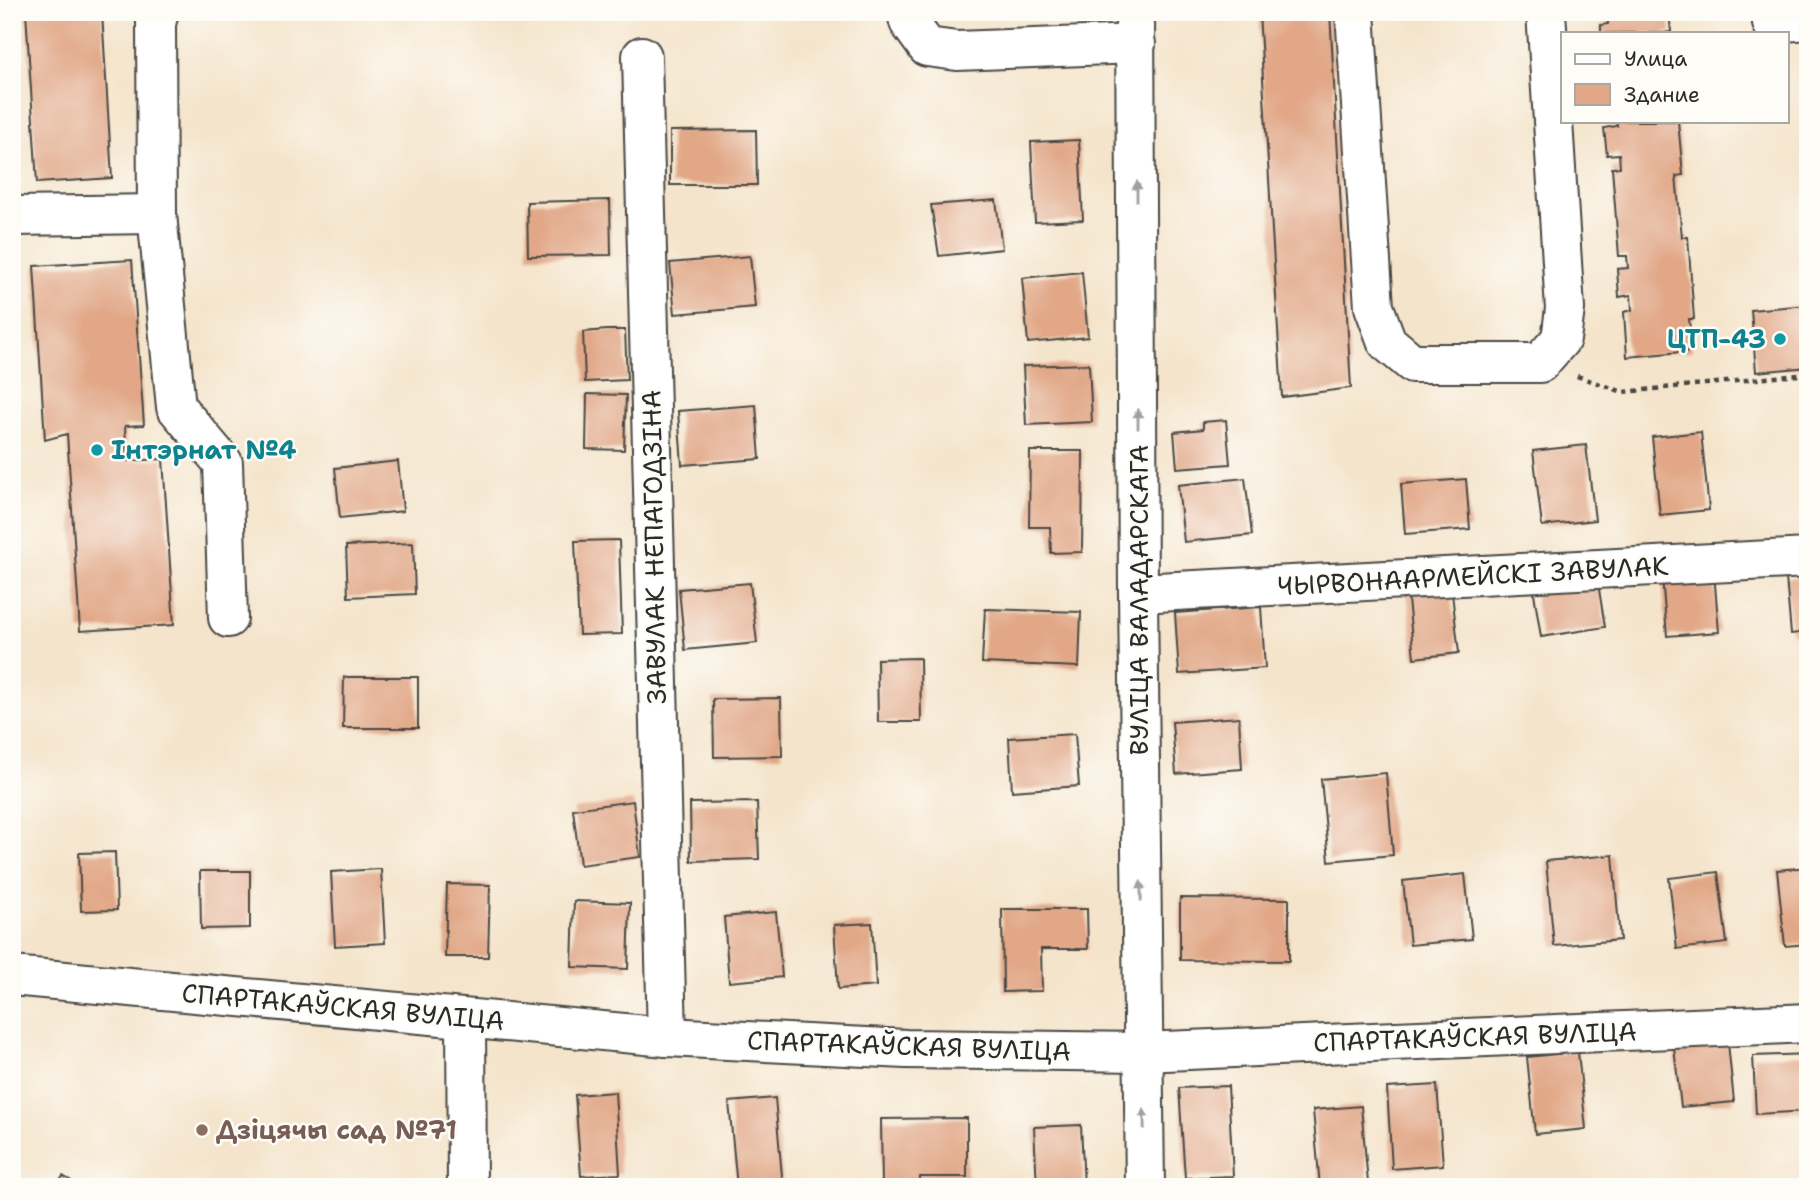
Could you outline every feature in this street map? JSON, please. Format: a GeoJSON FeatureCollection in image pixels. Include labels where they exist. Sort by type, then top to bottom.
{"type":"FeatureCollection","features":[{"type":"Feature","properties":{"kind":"street"},"geometry":{"type":"LineString","coordinates":[[159,12],[156,24],[157,214],[176,407],[223,463],[228,618]]}},
{"type":"Feature","properties":{"kind":"street"},"geometry":{"type":"LineString","coordinates":[[907,12],[909,22],[928,47],[957,51],[1136,28]]}},
{"type":"Feature","properties":{"kind":"street"},"geometry":{"type":"LineString","coordinates":[[1355,12],[1374,307],[1387,342],[1412,363],[1540,363],[1561,339],[1565,309],[1546,12]]}},
{"type":"Feature","properties":{"kind":"street","name":"ВУЛІЦА ВАЛАДАРСКАГА"},"geometry":{"type":"LineString","coordinates":[[1136,28],[1138,593],[1145,1187]]}},
{"type":"Feature","properties":{"kind":"street","name":"ЗАВУЛАК НЕПАГОДЗІНА"},"geometry":{"type":"LineString","coordinates":[[642,56],[667,1037]]}},
{"type":"Feature","properties":{"kind":"street"},"geometry":{"type":"LineString","coordinates":[[12,216],[157,214]]}},
{"type":"Feature","properties":{"kind":"street","name":"ЧЫРВОНААРМЕЙСКІ ЗАВУЛАК"},"geometry":{"type":"LineString","coordinates":[[1138,593],[1808,558]]}},
{"type":"Feature","properties":{"kind":"street","name":"СПАРТАКАЎСКАЯ ВУЛІЦА"},"geometry":{"type":"LineString","coordinates":[[12,976],[667,1037],[906,1049],[1143,1052],[1808,1023]]}},
{"type":"Feature","properties":{"kind":"street"},"geometry":{"type":"LineString","coordinates":[[466,1019],[467,1187]]}},
{"type":"Feature","properties":{"kind":"path"},"geometry":{"type":"LineString","coordinates":[[1540,363],[1623,392],[1808,374]]}},
{"type":"Feature","properties":{"kind":"building"},"geometry":{"type":"Polygon","coordinates":[[[26,12],[102,12],[112,178],[37,183],[26,12]]]}},
{"type":"Feature","properties":{"kind":"building"},"geometry":{"type":"Polygon","coordinates":[[[1259,12],[1330,12],[1351,388],[1282,397],[1259,12]]]}},
{"type":"Feature","properties":{"kind":"building"},"geometry":{"type":"Polygon","coordinates":[[[1607,12],[1669,12],[1671,32],[1601,32],[1601,25],[1608,24],[1607,12]]]}},
{"type":"Feature","properties":{"kind":"building"},"geometry":{"type":"Polygon","coordinates":[[[1616,122],[1678,122],[1683,175],[1676,176],[1682,237],[1688,237],[1694,319],[1689,319],[1692,351],[1627,357],[1624,312],[1632,310],[1631,295],[1619,297],[1617,269],[1628,268],[1627,256],[1619,256],[1612,168],[1620,167],[1619,154],[1607,155],[1604,128],[1617,126],[1616,122]]]}},
{"type":"Feature","properties":{"kind":"building"},"geometry":{"type":"Polygon","coordinates":[[[756,130],[757,185],[670,185],[670,131],[756,130]]]}},
{"type":"Feature","properties":{"kind":"building"},"geometry":{"type":"Polygon","coordinates":[[[1079,140],[1083,220],[1035,222],[1031,142],[1079,140]]]}},
{"type":"Feature","properties":{"kind":"building"},"geometry":{"type":"Polygon","coordinates":[[[610,200],[611,255],[528,256],[527,202],[610,200]]]}},
{"type":"Feature","properties":{"kind":"building"},"geometry":{"type":"Polygon","coordinates":[[[996,200],[1002,249],[939,256],[931,205],[996,200]]]}},
{"type":"Feature","properties":{"kind":"building"},"geometry":{"type":"Polygon","coordinates":[[[750,256],[755,307],[675,314],[670,263],[750,256]]]}},
{"type":"Feature","properties":{"kind":"building","name":"Інтэрнат №4"},"geometry":{"type":"Polygon","coordinates":[[[132,260],[144,425],[125,426],[127,461],[163,459],[174,625],[80,631],[67,434],[45,440],[34,266],[132,260]]]}},
{"type":"Feature","properties":{"kind":"building"},"geometry":{"type":"Polygon","coordinates":[[[1082,272],[1088,337],[1028,343],[1022,278],[1082,272]]]}},
{"type":"Feature","properties":{"kind":"building","name":"ЦТП-43"},"geometry":{"type":"Polygon","coordinates":[[[1808,305],[1808,367],[1756,372],[1751,310],[1808,305]]]}},
{"type":"Feature","properties":{"kind":"building"},"geometry":{"type":"Polygon","coordinates":[[[625,330],[627,380],[585,382],[583,332],[625,330]]]}},
{"type":"Feature","properties":{"kind":"building"},"geometry":{"type":"Polygon","coordinates":[[[1089,364],[1092,422],[1026,425],[1023,366],[1089,364]]]}},
{"type":"Feature","properties":{"kind":"building"},"geometry":{"type":"Polygon","coordinates":[[[587,394],[626,395],[624,450],[586,449],[587,394]]]}},
{"type":"Feature","properties":{"kind":"building"},"geometry":{"type":"Polygon","coordinates":[[[756,405],[760,459],[682,465],[678,411],[756,405]]]}},
{"type":"Feature","properties":{"kind":"building"},"geometry":{"type":"Polygon","coordinates":[[[1226,420],[1230,464],[1177,468],[1174,432],[1203,429],[1203,422],[1226,420]]]}},
{"type":"Feature","properties":{"kind":"building"},"geometry":{"type":"Polygon","coordinates":[[[1701,432],[1709,510],[1660,515],[1652,437],[1701,432]]]}},
{"type":"Feature","properties":{"kind":"building"},"geometry":{"type":"Polygon","coordinates":[[[1586,445],[1595,520],[1542,526],[1533,451],[1586,445]]]}},
{"type":"Feature","properties":{"kind":"building"},"geometry":{"type":"Polygon","coordinates":[[[1030,451],[1083,451],[1082,552],[1051,553],[1050,527],[1029,527],[1030,451]]]}},
{"type":"Feature","properties":{"kind":"building"},"geometry":{"type":"Polygon","coordinates":[[[398,461],[403,511],[340,518],[335,468],[398,461]]]}},
{"type":"Feature","properties":{"kind":"building"},"geometry":{"type":"Polygon","coordinates":[[[1245,478],[1252,535],[1184,542],[1178,485],[1245,478]]]}},
{"type":"Feature","properties":{"kind":"building"},"geometry":{"type":"Polygon","coordinates":[[[1466,479],[1470,529],[1405,534],[1401,484],[1466,479]]]}},
{"type":"Feature","properties":{"kind":"building"},"geometry":{"type":"Polygon","coordinates":[[[619,540],[622,634],[579,635],[575,541],[619,540]]]}},
{"type":"Feature","properties":{"kind":"building"},"geometry":{"type":"Polygon","coordinates":[[[413,543],[415,594],[348,597],[346,546],[413,543]]]}},
{"type":"Feature","properties":{"kind":"building"},"geometry":{"type":"Polygon","coordinates":[[[1714,573],[1719,632],[1667,636],[1662,577],[1714,573]]]}},
{"type":"Feature","properties":{"kind":"building"},"geometry":{"type":"Polygon","coordinates":[[[1597,577],[1605,627],[1541,637],[1533,587],[1597,577]]]}},
{"type":"Feature","properties":{"kind":"building"},"geometry":{"type":"Polygon","coordinates":[[[1808,577],[1808,632],[1791,634],[1786,578],[1808,577]]]}},
{"type":"Feature","properties":{"kind":"building"},"geometry":{"type":"Polygon","coordinates":[[[750,583],[757,643],[685,650],[679,589],[750,583]]]}},
{"type":"Feature","properties":{"kind":"building"},"geometry":{"type":"Polygon","coordinates":[[[1451,585],[1459,653],[1414,658],[1407,590],[1451,585]]]}},
{"type":"Feature","properties":{"kind":"building"},"geometry":{"type":"Polygon","coordinates":[[[1261,607],[1265,668],[1179,674],[1175,613],[1261,607]]]}},
{"type":"Feature","properties":{"kind":"building"},"geometry":{"type":"Polygon","coordinates":[[[985,609],[1081,612],[1079,667],[982,663],[985,609]]]}},
{"type":"Feature","properties":{"kind":"building"},"geometry":{"type":"Polygon","coordinates":[[[920,658],[921,722],[878,722],[877,659],[920,658]]]}},
{"type":"Feature","properties":{"kind":"building"},"geometry":{"type":"Polygon","coordinates":[[[344,677],[418,677],[418,728],[343,728],[344,677]]]}},
{"type":"Feature","properties":{"kind":"building"},"geometry":{"type":"Polygon","coordinates":[[[781,698],[782,756],[714,757],[713,699],[781,698]]]}},
{"type":"Feature","properties":{"kind":"building"},"geometry":{"type":"Polygon","coordinates":[[[1239,717],[1242,769],[1176,774],[1172,722],[1239,717]]]}},
{"type":"Feature","properties":{"kind":"building"},"geometry":{"type":"Polygon","coordinates":[[[1075,734],[1079,786],[1012,791],[1009,738],[1075,734]]]}},
{"type":"Feature","properties":{"kind":"building"},"geometry":{"type":"Polygon","coordinates":[[[1386,773],[1393,855],[1329,861],[1321,779],[1386,773]]]}},
{"type":"Feature","properties":{"kind":"building"},"geometry":{"type":"Polygon","coordinates":[[[633,801],[640,857],[580,865],[573,809],[633,801]]]}},
{"type":"Feature","properties":{"kind":"building"},"geometry":{"type":"Polygon","coordinates":[[[757,802],[759,859],[691,861],[690,803],[757,802]]]}},
{"type":"Feature","properties":{"kind":"building"},"geometry":{"type":"Polygon","coordinates":[[[115,852],[117,910],[81,911],[79,853],[115,852]]]}},
{"type":"Feature","properties":{"kind":"building"},"geometry":{"type":"Polygon","coordinates":[[[1613,855],[1620,940],[1554,946],[1546,861],[1613,855]]]}},
{"type":"Feature","properties":{"kind":"building"},"geometry":{"type":"Polygon","coordinates":[[[1808,867],[1808,944],[1785,946],[1777,870],[1808,867]]]}},
{"type":"Feature","properties":{"kind":"building"},"geometry":{"type":"Polygon","coordinates":[[[381,869],[385,943],[335,946],[331,872],[381,869]]]}},
{"type":"Feature","properties":{"kind":"building"},"geometry":{"type":"Polygon","coordinates":[[[200,871],[250,871],[250,928],[201,929],[200,871]]]}},
{"type":"Feature","properties":{"kind":"building"},"geometry":{"type":"Polygon","coordinates":[[[1718,872],[1727,943],[1677,949],[1669,878],[1718,872]]]}},
{"type":"Feature","properties":{"kind":"building"},"geometry":{"type":"Polygon","coordinates":[[[1465,874],[1472,939],[1410,945],[1403,881],[1465,874]]]}},
{"type":"Feature","properties":{"kind":"building"},"geometry":{"type":"Polygon","coordinates":[[[447,884],[490,885],[488,957],[445,957],[447,884]]]}},
{"type":"Feature","properties":{"kind":"building"},"geometry":{"type":"Polygon","coordinates":[[[1180,898],[1289,899],[1289,961],[1180,960],[1180,898]]]}},
{"type":"Feature","properties":{"kind":"building"},"geometry":{"type":"Polygon","coordinates":[[[574,901],[630,903],[628,969],[572,967],[574,901]]]}},
{"type":"Feature","properties":{"kind":"building"},"geometry":{"type":"Polygon","coordinates":[[[1002,909],[1087,909],[1088,949],[1041,949],[1042,991],[1003,992],[1002,909]]]}},
{"type":"Feature","properties":{"kind":"building"},"geometry":{"type":"Polygon","coordinates":[[[776,912],[782,977],[729,982],[724,917],[776,912]]]}},
{"type":"Feature","properties":{"kind":"building"},"geometry":{"type":"Polygon","coordinates":[[[872,923],[876,986],[838,989],[834,925],[872,923]]]}},
{"type":"Feature","properties":{"kind":"building"},"geometry":{"type":"Polygon","coordinates":[[[1728,1043],[1734,1102],[1681,1107],[1674,1048],[1728,1043]]]}},
{"type":"Feature","properties":{"kind":"building"},"geometry":{"type":"Polygon","coordinates":[[[1578,1052],[1586,1129],[1535,1134],[1527,1057],[1578,1052]]]}},
{"type":"Feature","properties":{"kind":"building"},"geometry":{"type":"Polygon","coordinates":[[[1808,1054],[1808,1111],[1756,1114],[1753,1056],[1808,1054]]]}},
{"type":"Feature","properties":{"kind":"building"},"geometry":{"type":"Polygon","coordinates":[[[1437,1085],[1443,1165],[1392,1169],[1387,1088],[1437,1085]]]}},
{"type":"Feature","properties":{"kind":"building"},"geometry":{"type":"Polygon","coordinates":[[[1228,1086],[1233,1176],[1185,1178],[1179,1088],[1228,1086]]]}},
{"type":"Feature","properties":{"kind":"building"},"geometry":{"type":"Polygon","coordinates":[[[615,1092],[620,1174],[581,1176],[575,1095],[615,1092]]]}},
{"type":"Feature","properties":{"kind":"building"},"geometry":{"type":"Polygon","coordinates":[[[775,1098],[783,1187],[737,1187],[729,1102],[775,1098]]]}},
{"type":"Feature","properties":{"kind":"building"},"geometry":{"type":"Polygon","coordinates":[[[1361,1106],[1368,1183],[1320,1187],[1313,1110],[1361,1106]]]}},
{"type":"Feature","properties":{"kind":"building"},"geometry":{"type":"Polygon","coordinates":[[[967,1118],[967,1177],[920,1177],[920,1187],[882,1187],[881,1119],[967,1118]]]}},
{"type":"Feature","properties":{"kind":"building"},"geometry":{"type":"Polygon","coordinates":[[[1081,1125],[1084,1187],[1037,1187],[1034,1127],[1081,1125]]]}},
{"type":"Feature","properties":{"kind":"building"},"geometry":{"type":"Polygon","coordinates":[[[63,1176],[81,1187],[56,1187],[63,1176]]]}},
{"type":"Feature","properties":{"kind":"place","name":"ЦТП-43"},"geometry":{"type":"Point","coordinates":[1780,339]}},
{"type":"Feature","properties":{"kind":"place","name":"Інтэрнат №4"},"geometry":{"type":"Point","coordinates":[97,450]}},
{"type":"Feature","properties":{"kind":"place","name":"Дзіцячы сад №71"},"geometry":{"type":"Point","coordinates":[202,1130]}}]}
